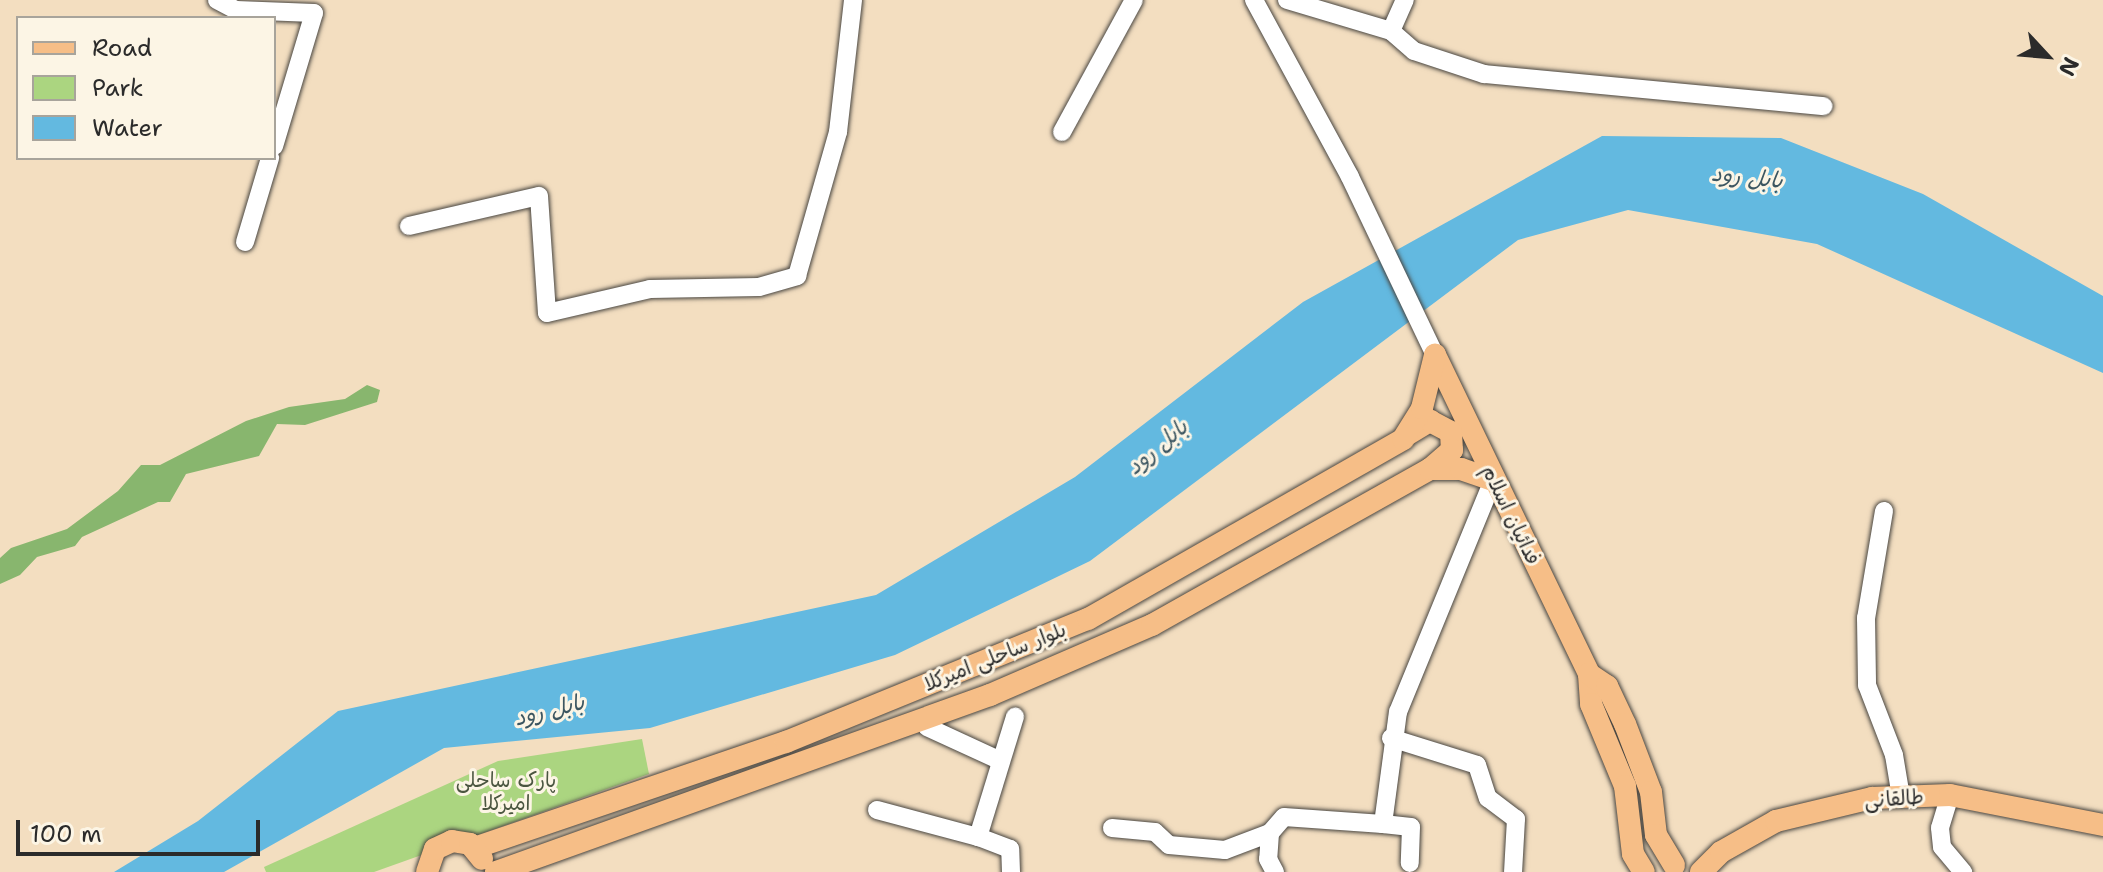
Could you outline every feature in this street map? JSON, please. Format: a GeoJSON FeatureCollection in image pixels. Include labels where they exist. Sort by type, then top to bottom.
{"type":"FeatureCollection","features":[{"type":"Feature","properties":{"kind":"main road"},"geometry":{"type":"LineString","coordinates":[[1403,439],[1422,408],[1435,355]]}},
{"type":"Feature","properties":{"kind":"main road","name":"فدائیان اسلام"},"geometry":{"type":"LineString","coordinates":[[1435,355],[1589,674],[1591,704],[1625,786],[1633,854],[1644,872]]}},
{"type":"Feature","properties":{"kind":"main road","name":"بلوار ساحلی امیرکلا"},"geometry":{"type":"LineString","coordinates":[[423,869],[443,844],[461,841],[474,848],[786,742],[1088,619],[1430,421],[1451,432],[1452,450],[1430,469],[1152,625],[990,695],[496,872]]}},
{"type":"Feature","properties":{"kind":"main road"},"geometry":{"type":"LineString","coordinates":[[1430,469],[1461,469],[1493,480]]}},
{"type":"Feature","properties":{"kind":"main road","name":"فدائیان اسلام"},"geometry":{"type":"LineString","coordinates":[[1589,674],[1607,686],[1625,724],[1651,792],[1656,835],[1667,868]]}},
{"type":"Feature","properties":{"kind":"main road","name":"طالقانی"},"geometry":{"type":"LineString","coordinates":[[1700,872],[1721,852],[1776,821],[1872,798],[1950,795],[2103,825]]}},
{"type":"Feature","properties":{"kind":"main road"},"geometry":{"type":"LineString","coordinates":[[474,848],[484,872]]}},
{"type":"Feature","properties":{"kind":"main road"},"geometry":{"type":"LineString","coordinates":[[1667,868],[1700,872]]}},
{"type":"Feature","properties":{"kind":"street"},"geometry":{"type":"LineString","coordinates":[[217,0],[236,10],[314,13],[276,139]]}},
{"type":"Feature","properties":{"kind":"street"},"geometry":{"type":"LineString","coordinates":[[409,226],[539,196],[547,313],[650,289],[759,287],[797,276],[838,132],[853,0]]}},
{"type":"Feature","properties":{"kind":"street"},"geometry":{"type":"LineString","coordinates":[[1062,132],[1134,0]]}},
{"type":"Feature","properties":{"kind":"street"},"geometry":{"type":"LineString","coordinates":[[1254,0],[1350,177],[1435,355]]}},
{"type":"Feature","properties":{"kind":"street"},"geometry":{"type":"LineString","coordinates":[[1287,0],[1391,31],[1414,51],[1484,74],[1823,106]]}},
{"type":"Feature","properties":{"kind":"street"},"geometry":{"type":"LineString","coordinates":[[1391,31],[1405,0]]}},
{"type":"Feature","properties":{"kind":"street"},"geometry":{"type":"LineString","coordinates":[[245,242],[269,160]]}},
{"type":"Feature","properties":{"kind":"street"},"geometry":{"type":"LineString","coordinates":[[1383,824],[1391,738],[1493,480]]}},
{"type":"Feature","properties":{"kind":"street"},"geometry":{"type":"LineString","coordinates":[[1884,511],[1866,618],[1867,685],[1894,755],[1901,797]]}},
{"type":"Feature","properties":{"kind":"street"},"geometry":{"type":"LineString","coordinates":[[978,837],[1015,717]]}},
{"type":"Feature","properties":{"kind":"street"},"geometry":{"type":"LineString","coordinates":[[927,727],[1001,761]]}},
{"type":"Feature","properties":{"kind":"street"},"geometry":{"type":"LineString","coordinates":[[1391,738],[1477,765],[1488,798],[1516,819],[1513,872]]}},
{"type":"Feature","properties":{"kind":"street"},"geometry":{"type":"LineString","coordinates":[[1950,795],[1940,828],[1942,847],[1963,872]]}},
{"type":"Feature","properties":{"kind":"street"},"geometry":{"type":"LineString","coordinates":[[877,810],[978,837],[1010,849],[1011,872]]}},
{"type":"Feature","properties":{"kind":"street"},"geometry":{"type":"LineString","coordinates":[[1112,828],[1155,832],[1169,845],[1225,850],[1270,833],[1284,817],[1411,827],[1410,863]]}},
{"type":"Feature","properties":{"kind":"street"},"geometry":{"type":"LineString","coordinates":[[1270,833],[1268,859],[1275,872]]}},
{"type":"Feature","properties":{"kind":"green space"},"geometry":{"type":"Polygon","coordinates":[[[367,385],[380,390],[377,402],[305,425],[277,424],[259,456],[186,474],[170,502],[158,502],[82,537],[75,546],[37,557],[20,575],[0,584],[0,558],[11,548],[67,529],[118,491],[141,465],[160,465],[246,421],[289,407],[345,399],[367,385]]]}},
{"type":"Feature","properties":{"kind":"green space","name":"پارک ساحلی امیرکلا"},"geometry":{"type":"Polygon","coordinates":[[[642,739],[649,774],[374,872],[266,872],[264,867],[498,761],[642,739]]]}},
{"type":"Feature","properties":{"kind":"water","name":"بابل رود"},"geometry":{"type":"Polygon","coordinates":[[[1602,136],[1781,138],[1923,194],[2103,296],[2103,373],[1817,244],[1628,210],[1518,240],[1090,561],[895,655],[650,728],[444,748],[224,872],[114,872],[198,821],[338,711],[876,595],[1075,477],[1303,302],[1602,136]]]}}]}
